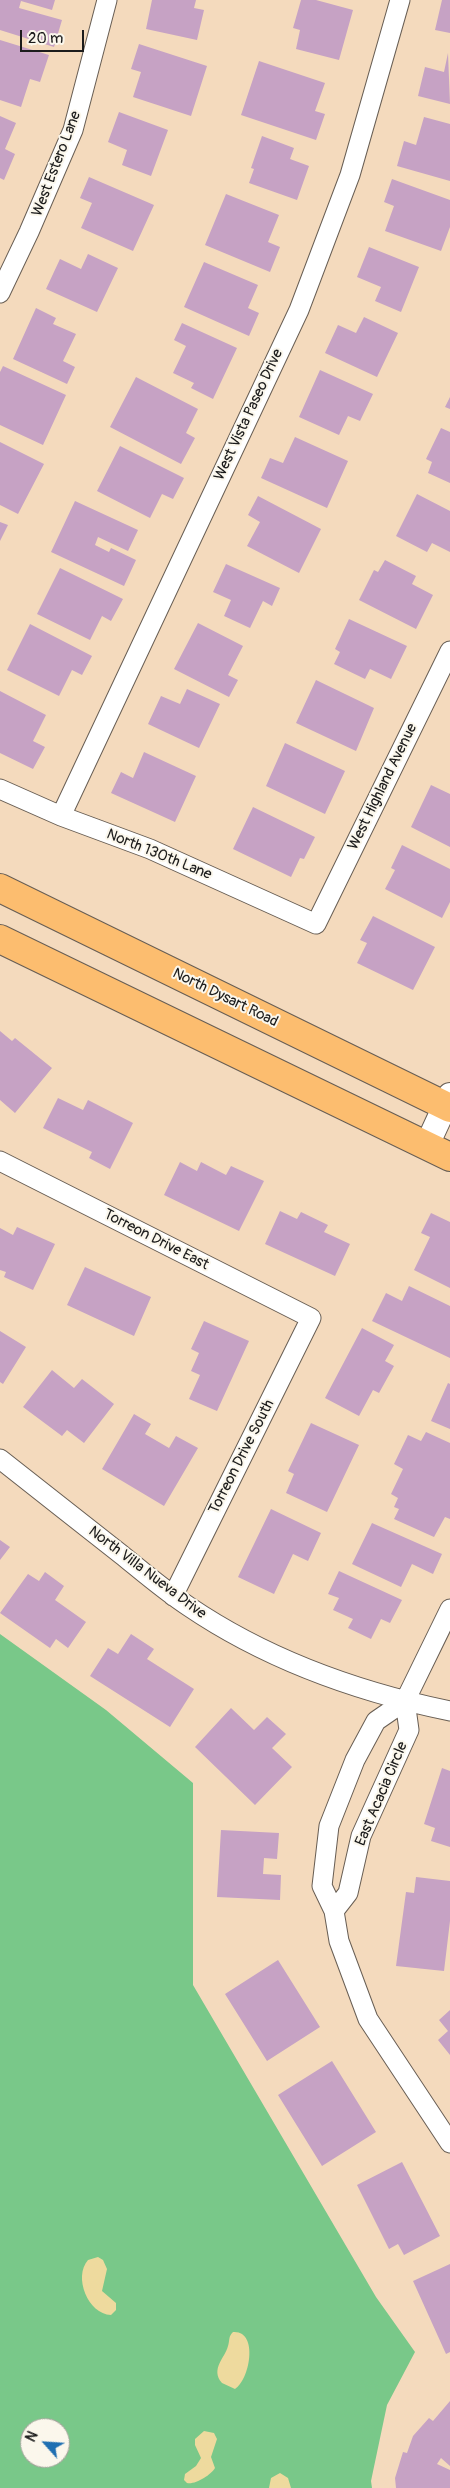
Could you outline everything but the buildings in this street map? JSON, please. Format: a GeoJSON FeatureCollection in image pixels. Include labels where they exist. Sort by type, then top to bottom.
{"type":"FeatureCollection","features":[{"type":"Feature","properties":{"kind":"main road","name":"North Dysart Road"},"geometry":{"type":"LineString","coordinates":[[0,888],[448,1103]]}},
{"type":"Feature","properties":{"kind":"main road"},"geometry":{"type":"LineString","coordinates":[[0,939],[438,1151]]}},
{"type":"Feature","properties":{"kind":"street","name":"West Estero Lane"},"geometry":{"type":"LineString","coordinates":[[0,293],[29,232],[73,130],[107,0]]}},
{"type":"Feature","properties":{"kind":"street","name":"West Vista Paseo Drive"},"geometry":{"type":"LineString","coordinates":[[61,816],[299,310],[350,175],[400,0]]}},
{"type":"Feature","properties":{"kind":"street","name":"West Highland Avenue"},"geometry":{"type":"LineString","coordinates":[[316,924],[450,651]]}},
{"type":"Feature","properties":{"kind":"street","name":"North 130th Lane"},"geometry":{"type":"LineString","coordinates":[[0,788],[61,816],[150,849],[316,924]]}},
{"type":"Feature","properties":{"kind":"street"},"geometry":{"type":"LineString","coordinates":[[438,1151],[448,1103]]}},
{"type":"Feature","properties":{"kind":"street","name":"Torreon Drive East"},"geometry":{"type":"LineString","coordinates":[[0,1161],[311,1318]]}},
{"type":"Feature","properties":{"kind":"street","name":"Torreon Drive South"},"geometry":{"type":"LineString","coordinates":[[173,1596],[311,1318]]}},
{"type":"Feature","properties":{"kind":"street","name":"North Villa Nueva Drive"},"geometry":{"type":"LineString","coordinates":[[0,1458],[173,1596],[211,1621],[299,1666],[405,1702],[450,1711]]}},
{"type":"Feature","properties":{"kind":"street"},"geometry":{"type":"LineString","coordinates":[[450,1609],[405,1702],[376,1721],[355,1760],[329,1826],[322,1886],[334,1911],[339,1941],[368,2019],[450,2143]]}},
{"type":"Feature","properties":{"kind":"street","name":"East Acacia Circle"},"geometry":{"type":"LineString","coordinates":[[334,1911],[348,1893],[361,1836],[409,1730],[405,1702]]}},
{"type":"Feature","properties":{"kind":"green space"},"geometry":{"type":"Polygon","coordinates":[[[0,1634],[106,1710],[193,1783],[193,1985],[376,2297],[415,2352],[387,2405],[371,2481],[372,2488],[0,2488],[0,1634]]]}},
{"type":"Feature","properties":{"kind":"sand"},"geometry":{"type":"Polygon","coordinates":[[[98,2257],[103,2260],[107,2269],[102,2291],[116,2303],[116,2310],[111,2315],[103,2313],[96,2308],[85,2294],[82,2276],[84,2267],[88,2260],[98,2257]]]}},
{"type":"Feature","properties":{"kind":"sand"},"geometry":{"type":"Polygon","coordinates":[[[233,2332],[241,2334],[246,2339],[249,2347],[248,2366],[245,2376],[235,2389],[222,2383],[217,2373],[233,2332]]]}},
{"type":"Feature","properties":{"kind":"sand"},"geometry":{"type":"Polygon","coordinates":[[[204,2431],[214,2433],[217,2439],[211,2457],[215,2468],[202,2479],[187,2483],[184,2480],[185,2474],[196,2466],[201,2458],[195,2445],[195,2439],[204,2431]]]}},
{"type":"Feature","properties":{"kind":"sand"},"geometry":{"type":"Polygon","coordinates":[[[280,2473],[288,2478],[291,2488],[269,2488],[271,2478],[280,2473]]]}}]}
